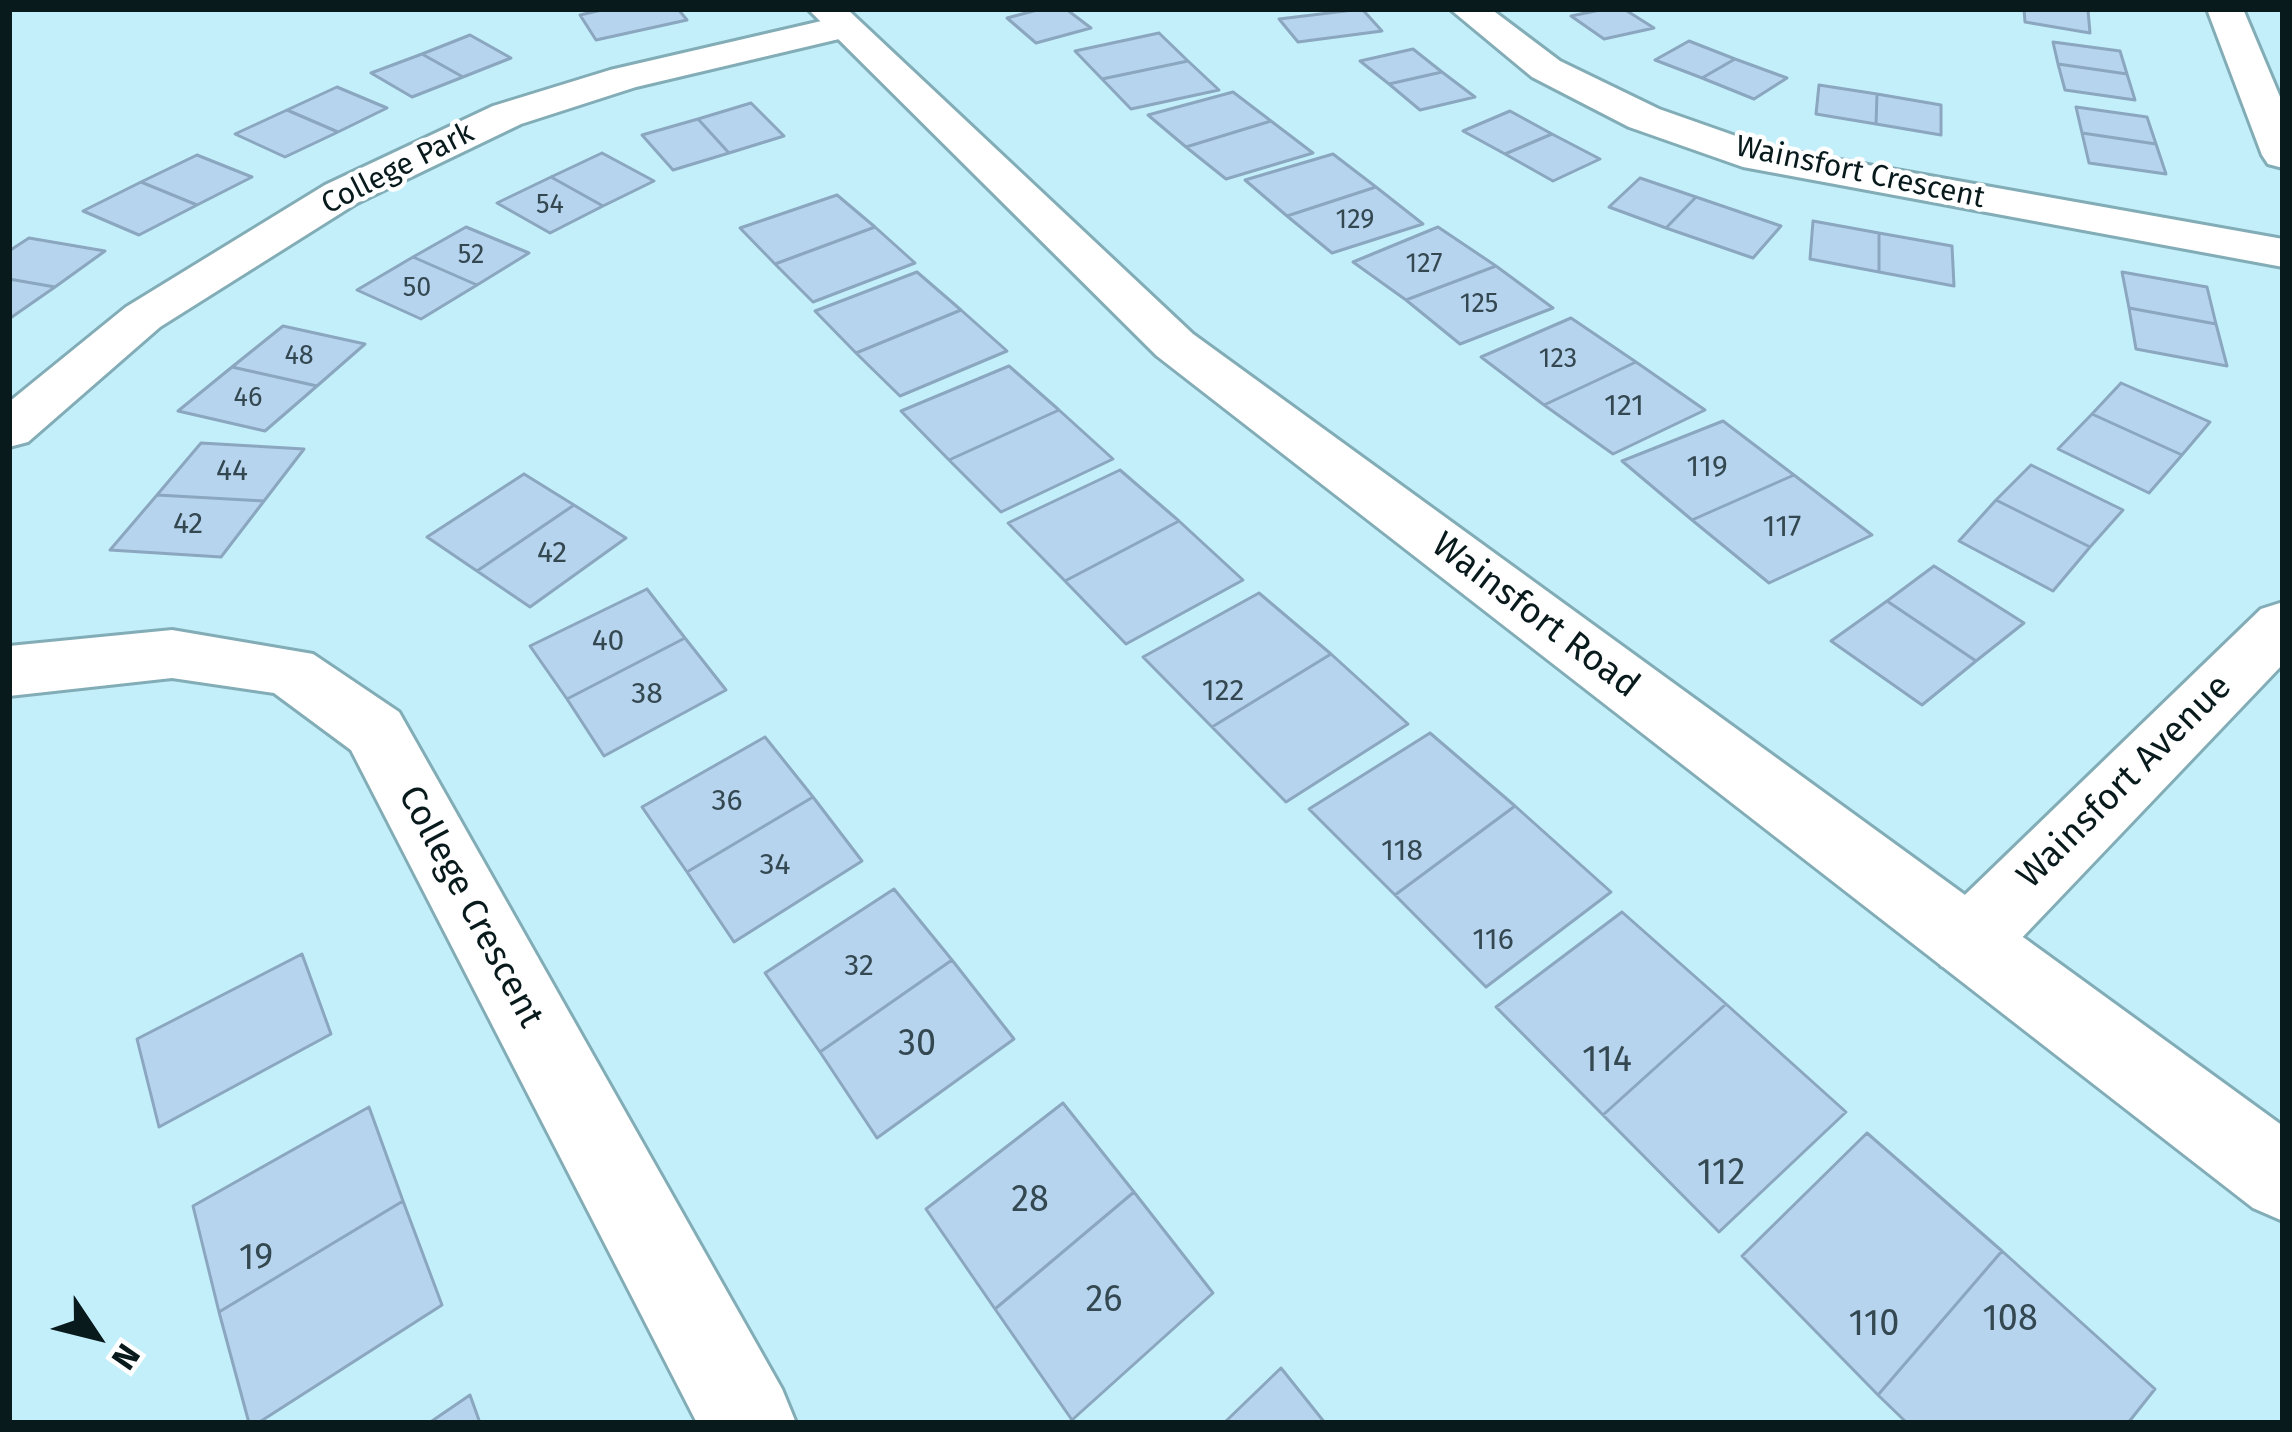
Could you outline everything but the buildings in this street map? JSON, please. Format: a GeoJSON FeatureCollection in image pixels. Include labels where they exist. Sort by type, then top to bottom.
{"type":"FeatureCollection","features":[{"type":"Feature","properties":{"kind":"street","name":"Wainsfort Crescent"},"geometry":{"type":"LineString","coordinates":[[1468,9],[1546,69],[1644,118],[1758,158],[2283,253]]}},
{"type":"Feature","properties":{"kind":"street"},"geometry":{"type":"LineString","coordinates":[[2225,9],[2283,155]]}},
{"type":"Feature","properties":{"kind":"street","name":"College Park"},"geometry":{"type":"LineString","coordinates":[[9,430],[143,317],[341,194],[507,115],[834,18]]}},
{"type":"Feature","properties":{"kind":"street","name":"Wainsfort Road"},"geometry":{"type":"LineString","coordinates":[[834,18],[1175,345],[2283,1178]]}},
{"type":"Feature","properties":{"kind":"street","name":"Wainsfort Avenue"},"geometry":{"type":"LineString","coordinates":[[1968,941],[2283,625]]}},
{"type":"Feature","properties":{"kind":"street","name":"College Crescent"},"geometry":{"type":"LineString","coordinates":[[9,671],[172,654],[290,671],[375,731],[748,1423]]}}]}
